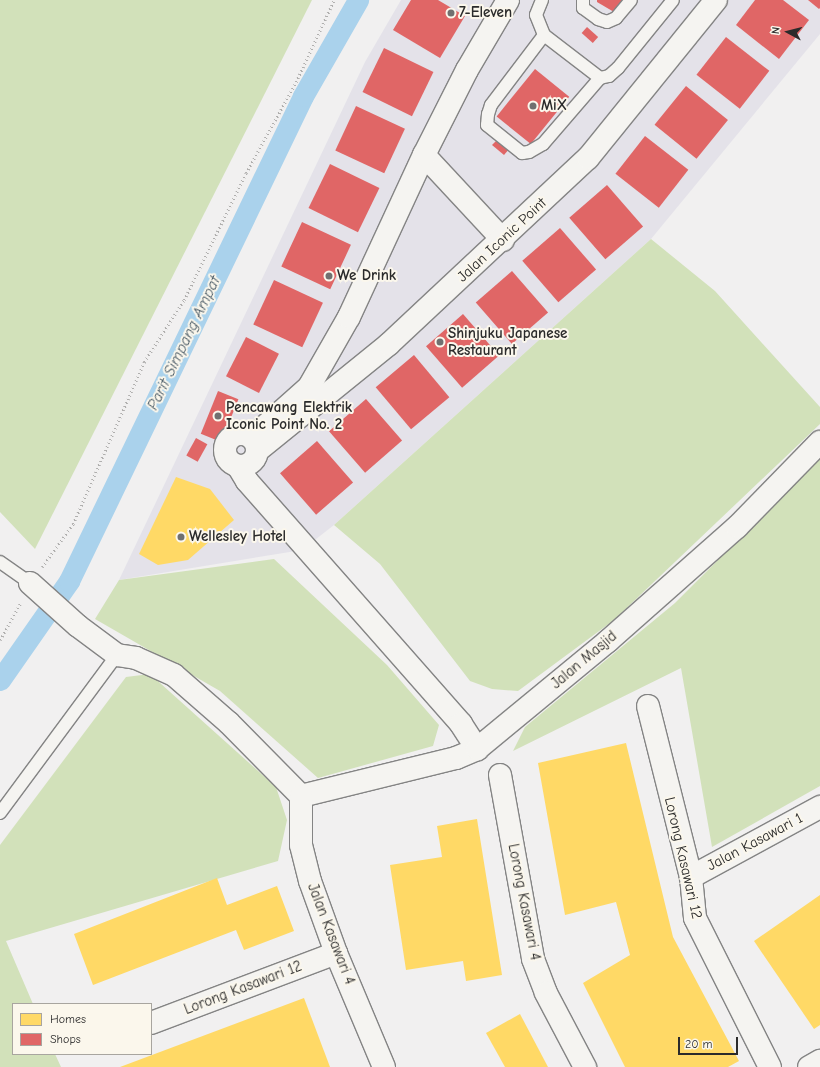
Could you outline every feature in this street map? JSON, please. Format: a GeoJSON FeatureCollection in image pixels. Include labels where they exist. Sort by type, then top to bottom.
{"type":"FeatureCollection","features":[{"type":"Feature","properties":{"kind":"street"},"geometry":{"type":"LineString","coordinates":[[238,466],[249,465],[256,456],[255,444],[309,387],[349,317],[424,155],[467,70],[508,0]]}},
{"type":"Feature","properties":{"kind":"street","name":"Jalan Iconic Point"},"geometry":{"type":"LineString","coordinates":[[255,444],[389,344],[503,240],[588,158],[716,0]]}},
{"type":"Feature","properties":{"kind":"street"},"geometry":{"type":"LineString","coordinates":[[424,155],[503,240]]}},
{"type":"Feature","properties":{"kind":"street"},"geometry":{"type":"LineString","coordinates":[[255,444],[236,434],[225,445],[225,456],[238,466],[246,481],[461,724],[477,749]]}},
{"type":"Feature","properties":{"kind":"street","name":"Jalan Masjid"},"geometry":{"type":"LineString","coordinates":[[301,796],[456,758],[477,749],[608,641],[737,527],[820,442]]}},
{"type":"Feature","properties":{"kind":"street"},"geometry":{"type":"LineString","coordinates":[[34,587],[78,626],[117,655],[136,658],[174,676],[234,729],[301,796]]}},
{"type":"Feature","properties":{"kind":"street","name":"Lorong Kasawari 12"},"geometry":{"type":"LineString","coordinates":[[648,706],[691,877],[696,918],[770,1067]]}},
{"type":"Feature","properties":{"kind":"street","name":"Lorong Kasawari 4"},"geometry":{"type":"LineString","coordinates":[[500,775],[533,959],[546,993],[585,1067]]}},
{"type":"Feature","properties":{"kind":"street","name":"Jalan Kasawari 4"},"geometry":{"type":"LineString","coordinates":[[301,796],[302,845],[310,881],[336,953],[384,1067]]}},
{"type":"Feature","properties":{"kind":"street","name":"Jalan Kasawari 1"},"geometry":{"type":"LineString","coordinates":[[691,877],[820,807]]}},
{"type":"Feature","properties":{"kind":"street","name":"Lorong Kasawari 12"},"geometry":{"type":"LineString","coordinates":[[152,1023],[336,953]]}},
{"type":"Feature","properties":{"kind":"street"},"geometry":{"type":"LineString","coordinates":[[809,1067],[820,1060]]}},
{"type":"Feature","properties":{"kind":"lane"},"geometry":{"type":"LineString","coordinates":[[542,0],[536,15],[544,35],[600,78]]}},
{"type":"Feature","properties":{"kind":"lane"},"geometry":{"type":"LineString","coordinates":[[583,0],[584,8],[598,19],[607,22],[616,18],[631,0]]}},
{"type":"Feature","properties":{"kind":"lane"},"geometry":{"type":"LineString","coordinates":[[544,35],[491,105],[488,114],[487,125],[522,153],[530,152],[543,144],[600,78],[609,76],[618,68],[673,0]]}},
{"type":"Feature","properties":{"kind":"lane"},"geometry":{"type":"LineString","coordinates":[[0,562],[34,587]]}},
{"type":"Feature","properties":{"kind":"lane"},"geometry":{"type":"LineString","coordinates":[[0,813],[117,655]]}},
{"type":"Feature","properties":{"kind":"path"},"geometry":{"type":"LineString","coordinates":[[0,640],[74,524],[144,362],[184,300],[246,173],[296,82],[334,0]]}},
{"type":"Feature","properties":{"kind":"shaded area"},"geometry":{"type":"Polygon","coordinates":[[[401,0],[820,0],[820,34],[651,239],[334,525],[302,550],[119,580],[365,62],[401,0]]]}},
{"type":"Feature","properties":{"kind":"green space"},"geometry":{"type":"Polygon","coordinates":[[[0,0],[312,0],[35,549],[0,512],[0,0]]]}},
{"type":"Feature","properties":{"kind":"green space"},"geometry":{"type":"Polygon","coordinates":[[[651,239],[715,291],[820,407],[820,424],[614,620],[518,691],[492,689],[470,681],[380,564],[334,525],[651,239]]]}},
{"type":"Feature","properties":{"kind":"green space"},"geometry":{"type":"Polygon","coordinates":[[[820,458],[820,786],[712,847],[681,668],[513,751],[525,727],[675,603],[820,458]]]}},
{"type":"Feature","properties":{"kind":"green space"},"geometry":{"type":"Polygon","coordinates":[[[274,559],[387,665],[439,725],[433,746],[318,778],[220,691],[95,619],[119,580],[274,559]]]}},
{"type":"Feature","properties":{"kind":"green space"},"geometry":{"type":"Polygon","coordinates":[[[150,674],[276,787],[287,820],[278,861],[6,941],[33,1003],[12,1003],[12,1055],[55,1055],[61,1067],[0,1067],[0,845],[126,677],[150,674]]]}},
{"type":"Feature","properties":{"kind":"building: Homes","name":"Wellesley Hotel"},"geometry":{"type":"Polygon","coordinates":[[[176,477],[210,489],[234,520],[188,560],[158,565],[139,554],[176,477]]]}},
{"type":"Feature","properties":{"kind":"building: Homes"},"geometry":{"type":"Polygon","coordinates":[[[626,743],[673,937],[739,1061],[728,1067],[625,1067],[583,983],[630,955],[616,902],[565,915],[538,763],[626,743]]]}},
{"type":"Feature","properties":{"kind":"building: Homes"},"geometry":{"type":"Polygon","coordinates":[[[477,819],[502,975],[466,981],[463,961],[406,970],[390,865],[442,857],[437,826],[477,819]]]}},
{"type":"Feature","properties":{"kind":"building: Homes"},"geometry":{"type":"Polygon","coordinates":[[[217,878],[227,905],[277,886],[294,931],[244,950],[236,930],[93,985],[74,934],[217,878]]]}},
{"type":"Feature","properties":{"kind":"building: Homes"},"geometry":{"type":"Polygon","coordinates":[[[820,895],[820,1025],[814,1029],[754,941],[820,895]]]}},
{"type":"Feature","properties":{"kind":"building: Homes"},"geometry":{"type":"Polygon","coordinates":[[[304,998],[330,1067],[120,1067],[304,998]]]}},
{"type":"Feature","properties":{"kind":"building: Homes"},"geometry":{"type":"Polygon","coordinates":[[[520,1014],[548,1067],[505,1067],[486,1033],[520,1014]]]}},
{"type":"Feature","properties":{"kind":"building: Shops"},"geometry":{"type":"Polygon","coordinates":[[[411,0],[438,0],[465,16],[440,58],[393,30],[411,0]]]}},
{"type":"Feature","properties":{"kind":"building: Shops"},"geometry":{"type":"Polygon","coordinates":[[[597,0],[623,0],[614,12],[597,2],[597,0]]]}},
{"type":"Feature","properties":{"kind":"building: Shops"},"geometry":{"type":"Polygon","coordinates":[[[755,0],[783,0],[809,20],[779,59],[736,25],[755,0]]]}},
{"type":"Feature","properties":{"kind":"building: Shops"},"geometry":{"type":"Polygon","coordinates":[[[808,0],[820,0],[820,8],[819,9],[808,0]]]}},
{"type":"Feature","properties":{"kind":"building: Shops"},"geometry":{"type":"Polygon","coordinates":[[[587,27],[598,37],[593,43],[582,33],[587,27]]]}},
{"type":"Feature","properties":{"kind":"building: Shops"},"geometry":{"type":"Polygon","coordinates":[[[726,37],[769,71],[740,109],[696,75],[726,37]]]}},
{"type":"Feature","properties":{"kind":"building: Shops"},"geometry":{"type":"Polygon","coordinates":[[[384,48],[433,72],[412,116],[363,92],[384,48]]]}},
{"type":"Feature","properties":{"kind":"building: Shops","name":"MiX"},"geometry":{"type":"Polygon","coordinates":[[[535,69],[569,97],[531,144],[497,116],[535,69]]]}},
{"type":"Feature","properties":{"kind":"building: Shops"},"geometry":{"type":"Polygon","coordinates":[[[686,86],[728,120],[696,159],[655,125],[686,86]]]}},
{"type":"Feature","properties":{"kind":"building: Shops"},"geometry":{"type":"Polygon","coordinates":[[[356,106],[405,129],[384,173],[335,150],[356,106]]]}},
{"type":"Feature","properties":{"kind":"building: Shops"},"geometry":{"type":"Polygon","coordinates":[[[645,136],[688,170],[659,208],[615,174],[645,136]]]}},
{"type":"Feature","properties":{"kind":"building: Shops"},"geometry":{"type":"Polygon","coordinates":[[[498,139],[510,148],[504,155],[492,145],[498,139]]]}},
{"type":"Feature","properties":{"kind":"building: Shops"},"geometry":{"type":"Polygon","coordinates":[[[330,164],[379,188],[358,232],[309,208],[330,164]]]}},
{"type":"Feature","properties":{"kind":"building: Shops"},"geometry":{"type":"Polygon","coordinates":[[[607,185],[643,227],[605,259],[569,218],[607,185]]]}},
{"type":"Feature","properties":{"kind":"building: Shops"},"geometry":{"type":"Polygon","coordinates":[[[302,222],[351,245],[330,289],[281,266],[302,222]]]}},
{"type":"Feature","properties":{"kind":"building: Shops"},"geometry":{"type":"Polygon","coordinates":[[[560,228],[596,270],[558,302],[522,261],[560,228]]]}},
{"type":"Feature","properties":{"kind":"building: Shops"},"geometry":{"type":"Polygon","coordinates":[[[512,271],[548,313],[512,344],[476,302],[512,271]]]}},
{"type":"Feature","properties":{"kind":"building: Shops"},"geometry":{"type":"Polygon","coordinates":[[[274,280],[323,303],[302,347],[253,324],[274,280]]]}},
{"type":"Feature","properties":{"kind":"building: Shops"},"geometry":{"type":"Polygon","coordinates":[[[463,314],[499,356],[462,388],[426,346],[463,314]]]}},
{"type":"Feature","properties":{"kind":"building: Shops"},"geometry":{"type":"Polygon","coordinates":[[[246,337],[279,354],[259,393],[226,376],[246,337]]]}},
{"type":"Feature","properties":{"kind":"building: Shops"},"geometry":{"type":"Polygon","coordinates":[[[414,355],[449,397],[411,429],[376,387],[414,355]]]}},
{"type":"Feature","properties":{"kind":"building: Shops","name":"Pencawang Elektrik Iconic Point No. 2"},"geometry":{"type":"Polygon","coordinates":[[[218,391],[238,399],[221,442],[201,434],[218,391]]]}},
{"type":"Feature","properties":{"kind":"building: Shops"},"geometry":{"type":"Polygon","coordinates":[[[366,399],[402,441],[365,473],[329,431],[366,399]]]}},
{"type":"Feature","properties":{"kind":"building: Shops"},"geometry":{"type":"Polygon","coordinates":[[[196,438],[207,444],[198,462],[186,455],[196,438]]]}},
{"type":"Feature","properties":{"kind":"building: Shops"},"geometry":{"type":"Polygon","coordinates":[[[317,441],[353,483],[316,515],[280,473],[317,441]]]}},
{"type":"Feature","properties":{"kind":"waterway","name":"Parit Simpang Ampat"},"geometry":{"type":"LineString","coordinates":[[0,680],[69,581],[303,96],[358,0]]}},
{"type":"Feature","properties":{"kind":"place","name":"7-Eleven"},"geometry":{"type":"Point","coordinates":[451,13]}},
{"type":"Feature","properties":{"kind":"place","name":"MiX"},"geometry":{"type":"Point","coordinates":[533,106]}},
{"type":"Feature","properties":{"kind":"place","name":"We Drink"},"geometry":{"type":"Point","coordinates":[329,276]}},
{"type":"Feature","properties":{"kind":"place","name":"Shinjuku Japanese Restaurant"},"geometry":{"type":"Point","coordinates":[440,342]}},
{"type":"Feature","properties":{"kind":"place","name":"Pencawang Elektrik Iconic Point No. 2"},"geometry":{"type":"Point","coordinates":[218,416]}},
{"type":"Feature","properties":{"kind":"place","name":"Wellesley Hotel"},"geometry":{"type":"Point","coordinates":[181,537]}}]}
